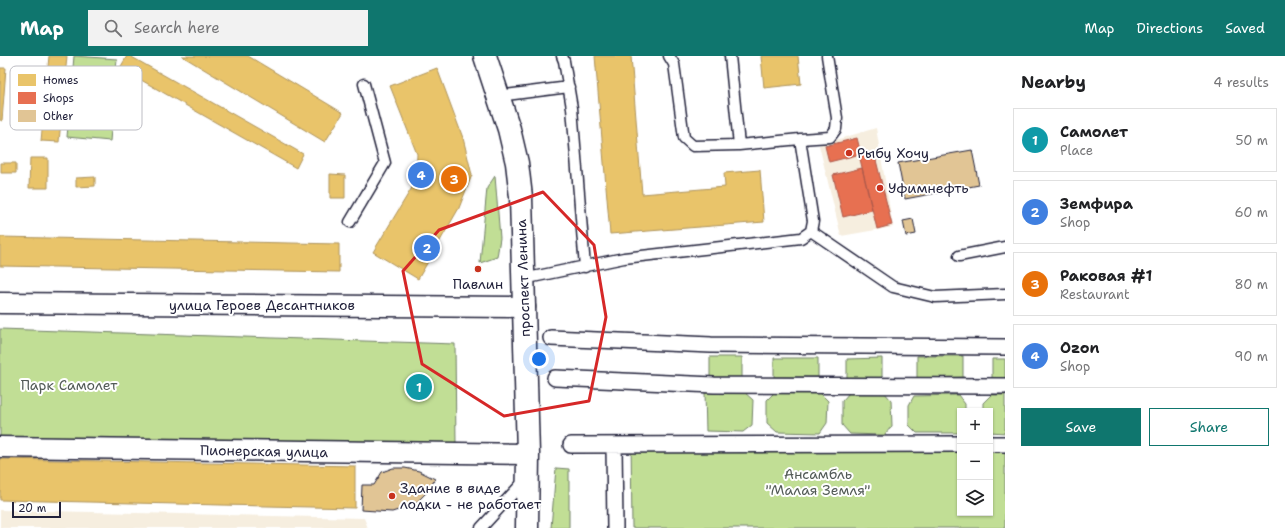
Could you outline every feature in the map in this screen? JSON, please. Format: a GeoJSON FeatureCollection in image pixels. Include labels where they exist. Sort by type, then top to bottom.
{"type":"FeatureCollection","features":[{"type":"Feature","properties":{"kind":"street","name":"проспект Ленина"},"geometry":{"type":"LineString","coordinates":[[485,56],[517,163],[521,197],[528,454],[527,528]]}},
{"type":"Feature","properties":{"kind":"street","name":"улица Героев Десантников"},"geometry":{"type":"LineString","coordinates":[[0,303],[524,307]]}},
{"type":"Feature","properties":{"kind":"street"},"geometry":{"type":"LineString","coordinates":[[551,338],[718,345],[1005,347]]}},
{"type":"Feature","properties":{"kind":"street"},"geometry":{"type":"LineString","coordinates":[[555,378],[714,385],[1005,386]]}},
{"type":"Feature","properties":{"kind":"street"},"geometry":{"type":"LineString","coordinates":[[571,445],[957,444]]}},
{"type":"Feature","properties":{"kind":"street"},"geometry":{"type":"LineString","coordinates":[[993,444],[1005,444]]}},
{"type":"Feature","properties":{"kind":"street"},"geometry":{"type":"LineString","coordinates":[[614,445],[615,528]]}},
{"type":"Feature","properties":{"kind":"street","name":"Пионерская улица"},"geometry":{"type":"LineString","coordinates":[[0,447],[528,454]]}},
{"type":"Feature","properties":{"kind":"lane"},"geometry":{"type":"LineString","coordinates":[[562,56],[572,108],[585,267]]}},
{"type":"Feature","properties":{"kind":"lane"},"geometry":{"type":"LineString","coordinates":[[669,56],[674,64],[684,138],[693,146],[739,145],[830,137],[836,129],[837,118],[827,56]]}},
{"type":"Feature","properties":{"kind":"lane"},"geometry":{"type":"LineString","coordinates":[[730,56],[739,145]]}},
{"type":"Feature","properties":{"kind":"lane"},"geometry":{"type":"LineString","coordinates":[[350,222],[385,163],[364,84]]}},
{"type":"Feature","properties":{"kind":"lane"},"geometry":{"type":"LineString","coordinates":[[498,96],[569,87]]}},
{"type":"Feature","properties":{"kind":"lane"},"geometry":{"type":"LineString","coordinates":[[523,280],[624,258],[801,238],[811,231],[812,222],[800,140]]}},
{"type":"Feature","properties":{"kind":"lane"},"geometry":{"type":"LineString","coordinates":[[811,231],[893,287],[935,297],[1005,294]]}},
{"type":"Feature","properties":{"kind":"lane"},"geometry":{"type":"LineString","coordinates":[[959,256],[1005,247]]}},
{"type":"Feature","properties":{"kind":"lane"},"geometry":{"type":"LineString","coordinates":[[481,528],[527,477]]}},
{"type":"Feature","properties":{"kind":"highlighted area"},"geometry":{"type":"Polygon","coordinates":[[[543,192],[594,245],[606,317],[589,401],[504,416],[422,364],[403,271],[439,230],[543,192]]]}},
{"type":"Feature","properties":{"kind":"shaded area"},"geometry":{"type":"Polygon","coordinates":[[[876,128],[893,227],[841,236],[819,145],[876,128]]]}},
{"type":"Feature","properties":{"kind":"shaded area"},"geometry":{"type":"Polygon","coordinates":[[[0,510],[364,518],[368,528],[0,528],[0,510]]]}},
{"type":"Feature","properties":{"kind":"green space"},"geometry":{"type":"Polygon","coordinates":[[[74,56],[117,59],[116,66],[73,66],[74,56]]]}},
{"type":"Feature","properties":{"kind":"green space"},"geometry":{"type":"Polygon","coordinates":[[[68,130],[111,130],[110,141],[67,137],[68,130]]]}},
{"type":"Feature","properties":{"kind":"green space"},"geometry":{"type":"Polygon","coordinates":[[[495,176],[500,238],[497,257],[480,263],[487,188],[495,176]]]}},
{"type":"Feature","properties":{"kind":"green space","name":"Парк Самолет"},"geometry":{"type":"Polygon","coordinates":[[[0,329],[455,344],[456,445],[0,437],[0,329]]]}},
{"type":"Feature","properties":{"kind":"green space"},"geometry":{"type":"Polygon","coordinates":[[[917,356],[963,356],[963,377],[917,378],[917,356]]]}},
{"type":"Feature","properties":{"kind":"green space"},"geometry":{"type":"Polygon","coordinates":[[[710,357],[742,357],[742,378],[710,378],[710,357]]]}},
{"type":"Feature","properties":{"kind":"green space"},"geometry":{"type":"Polygon","coordinates":[[[774,358],[818,358],[818,377],[774,377],[774,358]]]}},
{"type":"Feature","properties":{"kind":"green space"},"geometry":{"type":"Polygon","coordinates":[[[882,358],[882,379],[847,379],[847,359],[882,358]]]}},
{"type":"Feature","properties":{"kind":"green space"},"geometry":{"type":"Polygon","coordinates":[[[992,359],[1005,359],[1005,378],[992,378],[992,359]]]}},
{"type":"Feature","properties":{"kind":"green space"},"geometry":{"type":"Polygon","coordinates":[[[776,391],[819,392],[828,401],[827,423],[820,433],[777,432],[767,423],[767,400],[776,391]]]}},
{"type":"Feature","properties":{"kind":"green space"},"geometry":{"type":"Polygon","coordinates":[[[883,391],[891,400],[892,426],[884,435],[850,434],[842,425],[842,401],[850,392],[883,391]]]}},
{"type":"Feature","properties":{"kind":"green space"},"geometry":{"type":"Polygon","coordinates":[[[744,392],[753,400],[752,425],[743,432],[706,431],[705,393],[744,392]]]}},
{"type":"Feature","properties":{"kind":"green space"},"geometry":{"type":"Polygon","coordinates":[[[958,395],[965,404],[965,408],[957,408],[957,433],[917,433],[909,425],[909,405],[914,396],[958,395]]]}},
{"type":"Feature","properties":{"kind":"green space"},"geometry":{"type":"Polygon","coordinates":[[[991,395],[1005,395],[1005,433],[993,432],[993,408],[983,408],[983,403],[991,395]]]}},
{"type":"Feature","properties":{"kind":"green space","name":"Ансамбль \"Малая Земля\""},"geometry":{"type":"Polygon","coordinates":[[[631,437],[957,438],[957,516],[993,516],[993,438],[1005,438],[1005,528],[632,528],[631,437]]]}},
{"type":"Feature","properties":{"kind":"green space"},"geometry":{"type":"Polygon","coordinates":[[[556,468],[569,469],[569,528],[551,528],[556,468]]]}},
{"type":"Feature","properties":{"kind":"building: Homes"},"geometry":{"type":"Polygon","coordinates":[[[49,56],[67,56],[66,66],[48,66],[49,56]]]}},
{"type":"Feature","properties":{"kind":"building: Homes"},"geometry":{"type":"Polygon","coordinates":[[[127,56],[130,56],[303,154],[296,168],[142,80],[142,66],[121,66],[127,56]]]}},
{"type":"Feature","properties":{"kind":"building: Homes"},"geometry":{"type":"Polygon","coordinates":[[[182,56],[248,56],[343,113],[325,142],[182,56]]]}},
{"type":"Feature","properties":{"kind":"building: Homes"},"geometry":{"type":"Polygon","coordinates":[[[595,56],[631,56],[642,194],[725,187],[724,173],[760,170],[764,222],[610,234],[595,56]]]}},
{"type":"Feature","properties":{"kind":"building: Homes"},"geometry":{"type":"Polygon","coordinates":[[[761,56],[798,56],[801,84],[764,88],[761,56]]]}},
{"type":"Feature","properties":{"kind":"building: Homes"},"geometry":{"type":"Polygon","coordinates":[[[0,68],[6,68],[2,121],[0,120],[0,68]]]}},
{"type":"Feature","properties":{"kind":"building: Homes"},"geometry":{"type":"Polygon","coordinates":[[[437,68],[463,138],[472,175],[459,208],[418,279],[373,252],[416,181],[417,154],[390,86],[437,68]]]}},
{"type":"Feature","properties":{"kind":"building: Homes"},"geometry":{"type":"Polygon","coordinates":[[[42,130],[60,130],[59,142],[41,141],[42,130]]]}},
{"type":"Feature","properties":{"kind":"building: Homes"},"geometry":{"type":"Polygon","coordinates":[[[30,158],[48,158],[48,188],[29,188],[30,158]]]}},
{"type":"Feature","properties":{"kind":"building: Homes"},"geometry":{"type":"Polygon","coordinates":[[[1,163],[16,163],[16,173],[1,173],[1,163]]]}},
{"type":"Feature","properties":{"kind":"building: Homes"},"geometry":{"type":"Polygon","coordinates":[[[330,174],[345,175],[345,198],[330,198],[330,174]]]}},
{"type":"Feature","properties":{"kind":"building: Homes"},"geometry":{"type":"Polygon","coordinates":[[[95,177],[95,186],[76,187],[76,178],[95,177]]]}},
{"type":"Feature","properties":{"kind":"building: Homes"},"geometry":{"type":"Polygon","coordinates":[[[0,237],[339,244],[339,272],[0,266],[0,237]]]}},
{"type":"Feature","properties":{"kind":"building: Homes"},"geometry":{"type":"Polygon","coordinates":[[[0,459],[355,466],[355,508],[0,500],[0,459]]]}},
{"type":"Feature","properties":{"kind":"building: Shops"},"geometry":{"type":"Polygon","coordinates":[[[857,138],[861,154],[829,162],[825,146],[857,138]]]}},
{"type":"Feature","properties":{"kind":"building: Shops"},"geometry":{"type":"Polygon","coordinates":[[[874,152],[892,225],[877,229],[859,155],[874,152]]]}},
{"type":"Feature","properties":{"kind":"building: Shops"},"geometry":{"type":"Polygon","coordinates":[[[862,168],[872,210],[843,217],[833,175],[862,168]]]}},
{"type":"Feature","properties":{"kind":"building: Other"},"geometry":{"type":"Polygon","coordinates":[[[972,150],[979,185],[905,199],[898,163],[972,150]]]}},
{"type":"Feature","properties":{"kind":"building: Other"},"geometry":{"type":"Polygon","coordinates":[[[913,219],[916,234],[906,236],[903,221],[913,219]]]}},
{"type":"Feature","properties":{"kind":"building: Other","name":"Здание в виде лодки - не работает"},"geometry":{"type":"Polygon","coordinates":[[[393,468],[405,468],[419,471],[435,479],[429,490],[417,502],[408,507],[392,512],[361,510],[362,485],[374,485],[382,472],[393,468]]]}},
{"type":"Feature","properties":{"kind":"place","name":"Рыбу Хочу"},"geometry":{"type":"Point","coordinates":[849,153]}},
{"type":"Feature","properties":{"kind":"place","name":"Ozon"},"geometry":{"type":"Point","coordinates":[421,175]}},
{"type":"Feature","properties":{"kind":"place","name":"Раковая #1"},"geometry":{"type":"Point","coordinates":[454,179]}},
{"type":"Feature","properties":{"kind":"place","name":"Уфимнефть"},"geometry":{"type":"Point","coordinates":[880,188]}},
{"type":"Feature","properties":{"kind":"place","name":"Земфира"},"geometry":{"type":"Point","coordinates":[427,248]}},
{"type":"Feature","properties":{"kind":"place","name":"Павлин"},"geometry":{"type":"Point","coordinates":[478,269]}},
{"type":"Feature","properties":{"kind":"place","name":"Самолет"},"geometry":{"type":"Point","coordinates":[419,387]}},
{"type":"Feature","properties":{"kind":"place","name":"Здание в виде лодки - не работает"},"geometry":{"type":"Point","coordinates":[392,496]}}]}
